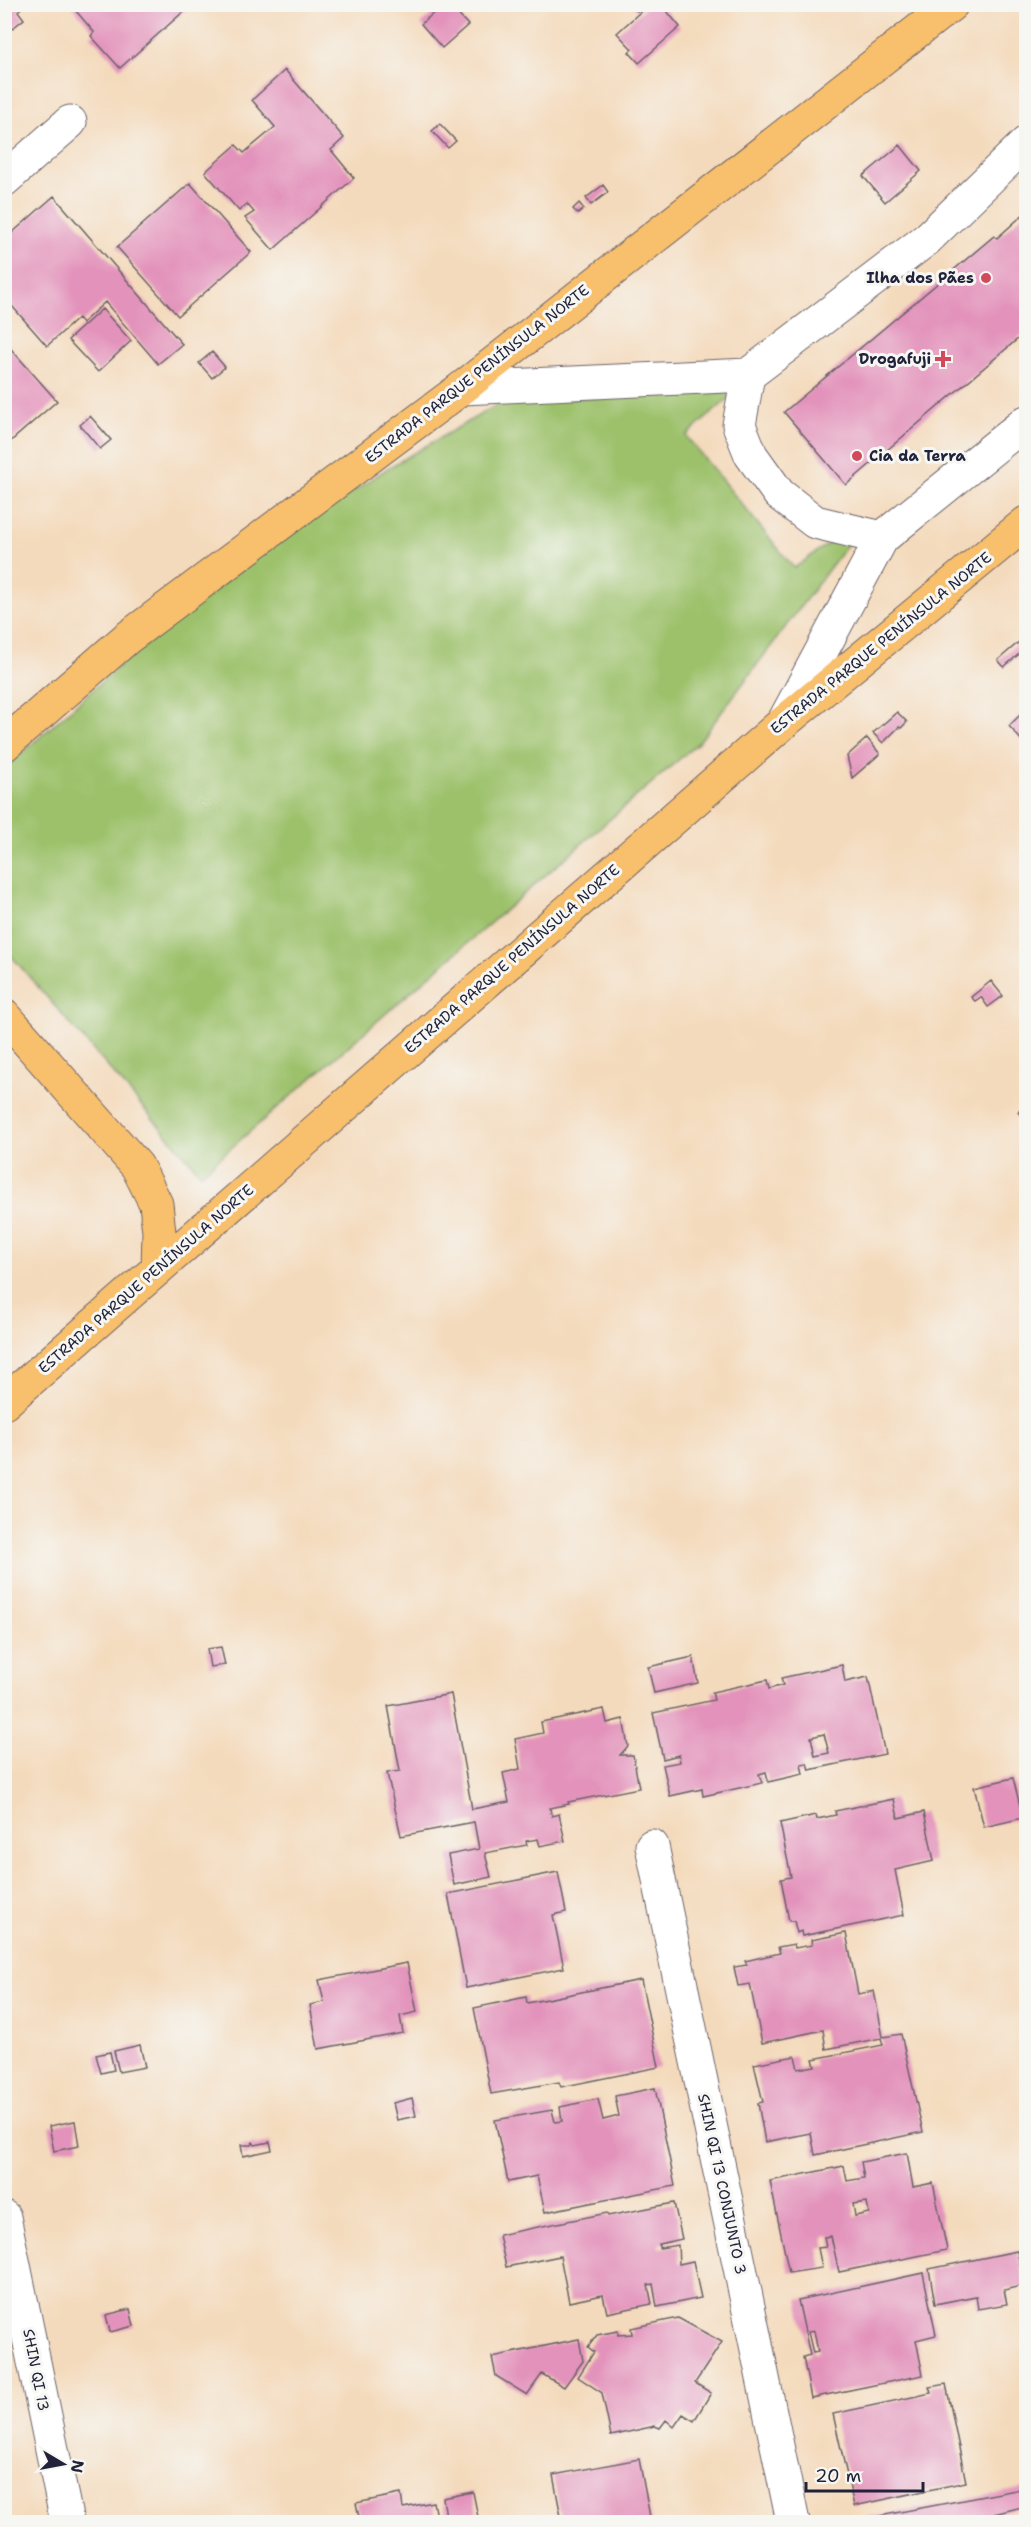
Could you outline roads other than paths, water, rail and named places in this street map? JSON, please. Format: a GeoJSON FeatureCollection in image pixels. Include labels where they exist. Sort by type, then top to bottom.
{"type":"FeatureCollection","features":[{"type":"Feature","properties":{"kind":"main road","name":"ESTRADA PARQUE PENÍNSULA NORTE"},"geometry":{"type":"LineString","coordinates":[[4,745],[127,638],[462,388],[952,4]]}},
{"type":"Feature","properties":{"kind":"main road","name":"ESTRADA PARQUE PENÍNSULA NORTE"},"geometry":{"type":"LineString","coordinates":[[4,1403],[783,723],[1026,524]]}},
{"type":"Feature","properties":{"kind":"main road"},"geometry":{"type":"LineString","coordinates":[[4,1015],[137,1166],[156,1204],[159,1232],[158,1268]]}},
{"type":"Feature","properties":{"kind":"street"},"geometry":{"type":"LineString","coordinates":[[4,180],[70,122]]}},
{"type":"Feature","properties":{"kind":"street"},"geometry":{"type":"LineString","coordinates":[[462,388],[748,375],[927,239],[1026,143]]}},
{"type":"Feature","properties":{"kind":"street"},"geometry":{"type":"LineString","coordinates":[[748,375],[739,425],[751,455],[779,494],[815,522],[882,538]]}},
{"type":"Feature","properties":{"kind":"street"},"geometry":{"type":"LineString","coordinates":[[783,723],[882,538],[1026,422]]}},
{"type":"Feature","properties":{"kind":"street","name":"SHIN QI 13 CONJUNTO 3"},"geometry":{"type":"LineString","coordinates":[[652,1846],[793,2523]]}},
{"type":"Feature","properties":{"kind":"street","name":"SHIN QI 13"},"geometry":{"type":"LineString","coordinates":[[4,2217],[67,2523]]}},
{"type":"Feature","properties":{"kind":"place","name":"Ilha dos Pães"},"geometry":{"type":"Point","coordinates":[986,278]}},
{"type":"Feature","properties":{"kind":"place","name":"Drogafuji"},"geometry":{"type":"Point","coordinates":[943,359]}},
{"type":"Feature","properties":{"kind":"place","name":"Cia da Terra"},"geometry":{"type":"Point","coordinates":[857,456]}}]}
